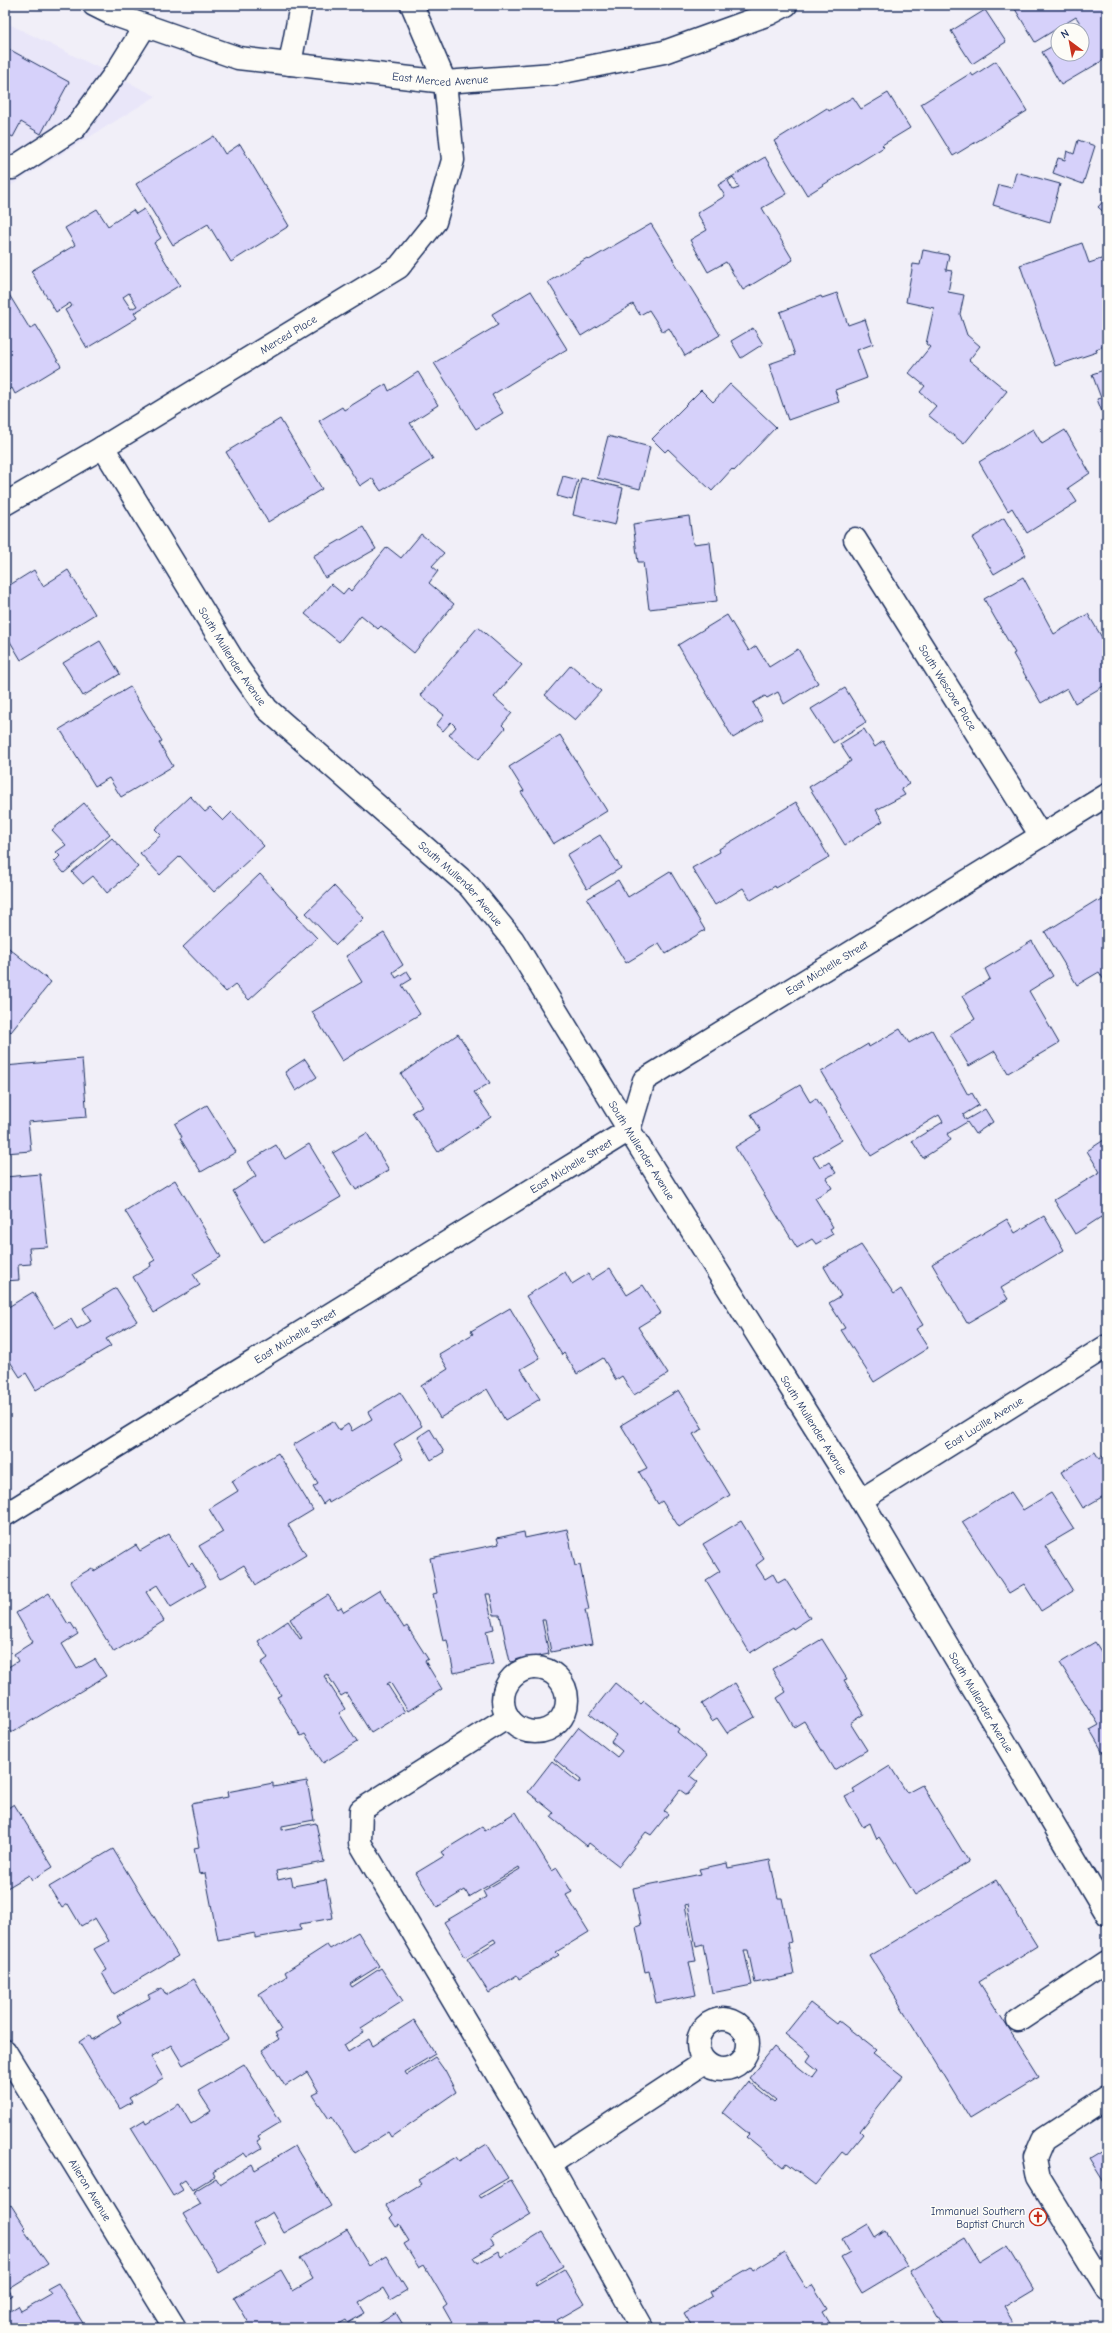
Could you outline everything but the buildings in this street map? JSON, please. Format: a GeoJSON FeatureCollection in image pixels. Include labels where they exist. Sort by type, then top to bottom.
{"type":"FeatureCollection","features":[{"type":"Feature","properties":{"kind":"street","name":"East Merced Avenue"},"geometry":{"type":"LineString","coordinates":[[94,5],[112,14],[238,58],[445,82],[553,74],[664,52],[769,14],[786,5]]}},
{"type":"Feature","properties":{"kind":"street"},"geometry":{"type":"LineString","coordinates":[[290,64],[301,5]]}},
{"type":"Feature","properties":{"kind":"street","name":"Merced Place"},"geometry":{"type":"LineString","coordinates":[[5,504],[103,447],[399,267],[435,222],[453,160],[445,82],[412,5]]}},
{"type":"Feature","properties":{"kind":"street"},"geometry":{"type":"LineString","coordinates":[[5,168],[13,168],[75,128],[117,71],[145,26]]}},
{"type":"Feature","properties":{"kind":"street","name":"South Mullender Avenue"},"geometry":{"type":"LineString","coordinates":[[103,447],[238,668],[267,709],[469,886],[514,940],[629,1130],[861,1500],[1104,1900]]}},
{"type":"Feature","properties":{"kind":"street","name":"South Wescove Place"},"geometry":{"type":"LineString","coordinates":[[855,539],[1041,836]]}},
{"type":"Feature","properties":{"kind":"street","name":"East Michelle Street"},"geometry":{"type":"LineString","coordinates":[[5,1515],[629,1130],[644,1080],[1107,795]]}},
{"type":"Feature","properties":{"kind":"street","name":"East Lucille Avenue"},"geometry":{"type":"LineString","coordinates":[[861,1500],[1107,1346]]}},
{"type":"Feature","properties":{"kind":"street"},"geometry":{"type":"LineString","coordinates":[[508,1717],[361,1810],[360,1843],[550,2164],[642,2328]]}},
{"type":"Feature","properties":{"kind":"street"},"geometry":{"type":"LineString","coordinates":[[1018,2021],[1107,1962]]}},
{"type":"Feature","properties":{"kind":"street","name":"Aileron Avenue"},"geometry":{"type":"LineString","coordinates":[[5,2051],[175,2328]]}},
{"type":"Feature","properties":{"kind":"street"},"geometry":{"type":"LineString","coordinates":[[550,2164],[706,2062]]}},
{"type":"Feature","properties":{"kind":"street"},"geometry":{"type":"LineString","coordinates":[[1107,2097],[1043,2139],[1035,2158],[1039,2179],[1107,2290]]}},
{"type":"Feature","properties":{"kind":"shaded area"},"geometry":{"type":"Polygon","coordinates":[[[5,22],[156,96],[5,189],[5,22]]]}},
{"type":"Feature","properties":{"kind":"place","name":"Immanuel Southern Baptist Church"},"geometry":{"type":"Point","coordinates":[1038,2217]}}]}
